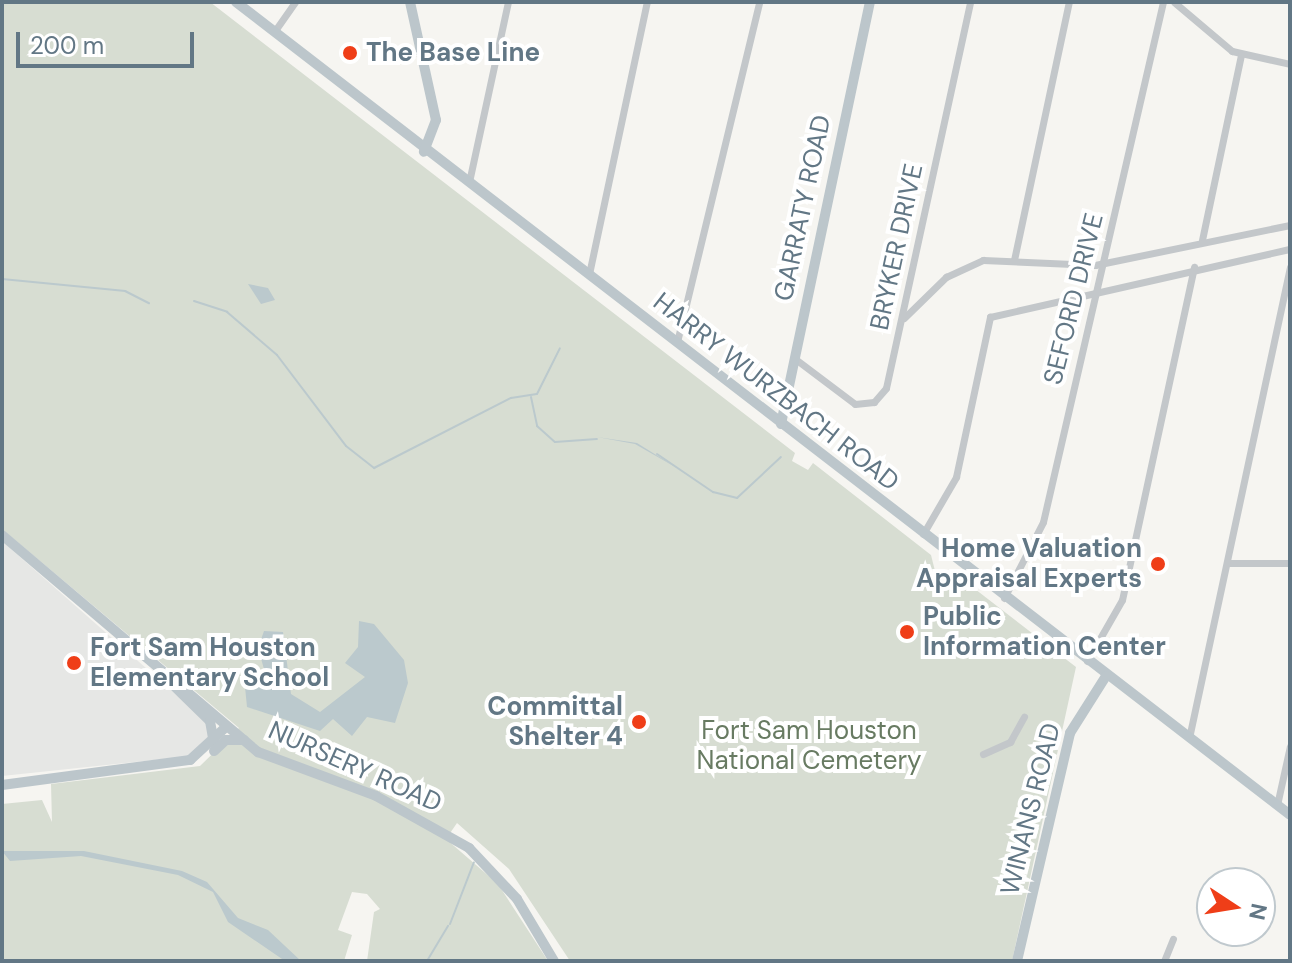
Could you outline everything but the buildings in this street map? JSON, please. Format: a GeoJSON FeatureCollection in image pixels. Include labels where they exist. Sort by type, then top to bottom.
{"type":"FeatureCollection","features":[{"type":"Feature","properties":{"kind":"street","name":"HARRY WURZBACH ROAD"},"geometry":{"type":"LineString","coordinates":[[236,2],[424,152],[469,182],[1004,598],[1290,815]]}},
{"type":"Feature","properties":{"kind":"street"},"geometry":{"type":"LineString","coordinates":[[274,32],[295,2]]}},
{"type":"Feature","properties":{"kind":"street"},"geometry":{"type":"LineString","coordinates":[[410,2],[436,120],[424,152]]}},
{"type":"Feature","properties":{"kind":"street"},"geometry":{"type":"LineString","coordinates":[[469,182],[508,2]]}},
{"type":"Feature","properties":{"kind":"street"},"geometry":{"type":"LineString","coordinates":[[589,274],[647,2]]}},
{"type":"Feature","properties":{"kind":"street"},"geometry":{"type":"LineString","coordinates":[[677,342],[759,2]]}},
{"type":"Feature","properties":{"kind":"street","name":"GARRATY ROAD"},"geometry":{"type":"LineString","coordinates":[[781,424],[870,2]]}},
{"type":"Feature","properties":{"kind":"street","name":"BRYKER DRIVE"},"geometry":{"type":"LineString","coordinates":[[793,357],[848,401],[874,402],[886,388],[970,2]]}},
{"type":"Feature","properties":{"kind":"street"},"geometry":{"type":"LineString","coordinates":[[1014,260],[1069,2]]}},
{"type":"Feature","properties":{"kind":"street","name":"SEFORD DRIVE"},"geometry":{"type":"LineString","coordinates":[[1004,598],[1043,522],[1091,292],[1107,263],[1163,2]]}},
{"type":"Feature","properties":{"kind":"street"},"geometry":{"type":"LineString","coordinates":[[1174,2],[1198,29],[1241,55],[1290,64]]}},
{"type":"Feature","properties":{"kind":"street"},"geometry":{"type":"LineString","coordinates":[[1202,240],[1241,55]]}},
{"type":"Feature","properties":{"kind":"street"},"geometry":{"type":"LineString","coordinates":[[903,320],[962,266],[1014,260],[1069,268],[1290,225]]}},
{"type":"Feature","properties":{"kind":"street"},"geometry":{"type":"LineString","coordinates":[[923,534],[956,477],[990,317],[1194,267],[1290,249]]}},
{"type":"Feature","properties":{"kind":"street"},"geometry":{"type":"LineString","coordinates":[[1087,661],[1122,600],[1194,267]]}},
{"type":"Feature","properties":{"kind":"street"},"geometry":{"type":"LineString","coordinates":[[1189,740],[1290,267]]}},
{"type":"Feature","properties":{"kind":"street"},"geometry":{"type":"LineString","coordinates":[[2,535],[162,669],[210,721],[214,743]]}},
{"type":"Feature","properties":{"kind":"street"},"geometry":{"type":"LineString","coordinates":[[1228,563],[1290,563]]}},
{"type":"Feature","properties":{"kind":"street","name":"NURSERY ROAD"},"geometry":{"type":"LineString","coordinates":[[162,669],[244,740],[275,761],[348,784],[445,830],[517,899],[554,961]]}},
{"type":"Feature","properties":{"kind":"street","name":"WINANS ROAD"},"geometry":{"type":"LineString","coordinates":[[1017,961],[1070,733],[1106,676]]}},
{"type":"Feature","properties":{"kind":"street"},"geometry":{"type":"LineString","coordinates":[[983,754],[1010,742],[1024,717]]}},
{"type":"Feature","properties":{"kind":"street"},"geometry":{"type":"LineString","coordinates":[[177,763],[214,743],[227,726]]}},
{"type":"Feature","properties":{"kind":"street"},"geometry":{"type":"LineString","coordinates":[[2,785],[177,763],[197,764],[224,742],[244,740]]}},
{"type":"Feature","properties":{"kind":"street"},"geometry":{"type":"LineString","coordinates":[[1277,805],[1290,746]]}},
{"type":"Feature","properties":{"kind":"street"},"geometry":{"type":"LineString","coordinates":[[1164,961],[1173,939]]}},
{"type":"Feature","properties":{"kind":"shaded area"},"geometry":{"type":"Polygon","coordinates":[[[248,284],[268,288],[275,300],[261,304],[248,284]]]}},
{"type":"Feature","properties":{"kind":"shaded area"},"geometry":{"type":"Polygon","coordinates":[[[597,437],[637,443],[677,468],[635,444],[597,437]]]}},
{"type":"Feature","properties":{"kind":"shaded area","name":"Fort Sam Houston Elementary School"},"geometry":{"type":"Polygon","coordinates":[[[2,541],[206,721],[210,734],[192,756],[2,776],[2,541]]]}},
{"type":"Feature","properties":{"kind":"shaded area"},"geometry":{"type":"Polygon","coordinates":[[[359,621],[374,624],[404,660],[408,683],[395,723],[367,717],[352,736],[333,719],[320,731],[247,707],[244,677],[266,676],[258,648],[264,631],[283,632],[291,694],[320,712],[365,677],[345,663],[358,647],[359,621]]]}},
{"type":"Feature","properties":{"kind":"shaded area"},"geometry":{"type":"Polygon","coordinates":[[[2,851],[84,851],[182,871],[207,882],[238,918],[268,930],[301,961],[285,961],[228,922],[213,892],[178,875],[81,856],[10,861],[2,851]]]}},
{"type":"Feature","properties":{"kind":"green space","name":"Fort Sam Houston National Cemetery"},"geometry":{"type":"Polygon","coordinates":[[[2,2],[210,2],[795,453],[792,461],[808,470],[813,463],[931,555],[935,571],[962,579],[1076,667],[1012,961],[570,961],[509,869],[457,823],[446,839],[498,884],[548,961],[367,961],[374,912],[380,909],[367,894],[352,892],[338,930],[352,935],[344,961],[2,961],[2,804],[42,800],[52,822],[51,784],[200,766],[239,728],[2,529],[2,2]]]}},
{"type":"Feature","properties":{"kind":"waterway"},"geometry":{"type":"LineString","coordinates":[[2,279],[125,291],[149,303]]}},
{"type":"Feature","properties":{"kind":"waterway"},"geometry":{"type":"LineString","coordinates":[[194,301],[227,312],[277,355],[346,446],[374,468],[511,398],[537,394],[560,348]]}},
{"type":"Feature","properties":{"kind":"waterway"},"geometry":{"type":"LineString","coordinates":[[531,397],[537,426],[555,442],[597,439]]}},
{"type":"Feature","properties":{"kind":"waterway"},"geometry":{"type":"LineString","coordinates":[[657,454],[713,492],[737,498],[781,457]]}},
{"type":"Feature","properties":{"kind":"waterway"},"geometry":{"type":"LineString","coordinates":[[450,924],[474,862]]}},
{"type":"Feature","properties":{"kind":"waterway"},"geometry":{"type":"LineString","coordinates":[[427,961],[448,926]]}},
{"type":"Feature","properties":{"kind":"place","name":"The Base Line"},"geometry":{"type":"Point","coordinates":[350,53]}},
{"type":"Feature","properties":{"kind":"place","name":"Home Valuation Appraisal Experts"},"geometry":{"type":"Point","coordinates":[1158,564]}},
{"type":"Feature","properties":{"kind":"place","name":"Public Information Center"},"geometry":{"type":"Point","coordinates":[907,632]}},
{"type":"Feature","properties":{"kind":"place","name":"Fort Sam Houston Elementary School"},"geometry":{"type":"Point","coordinates":[74,663]}},
{"type":"Feature","properties":{"kind":"place","name":"Committal Shelter 4"},"geometry":{"type":"Point","coordinates":[639,722]}}]}
